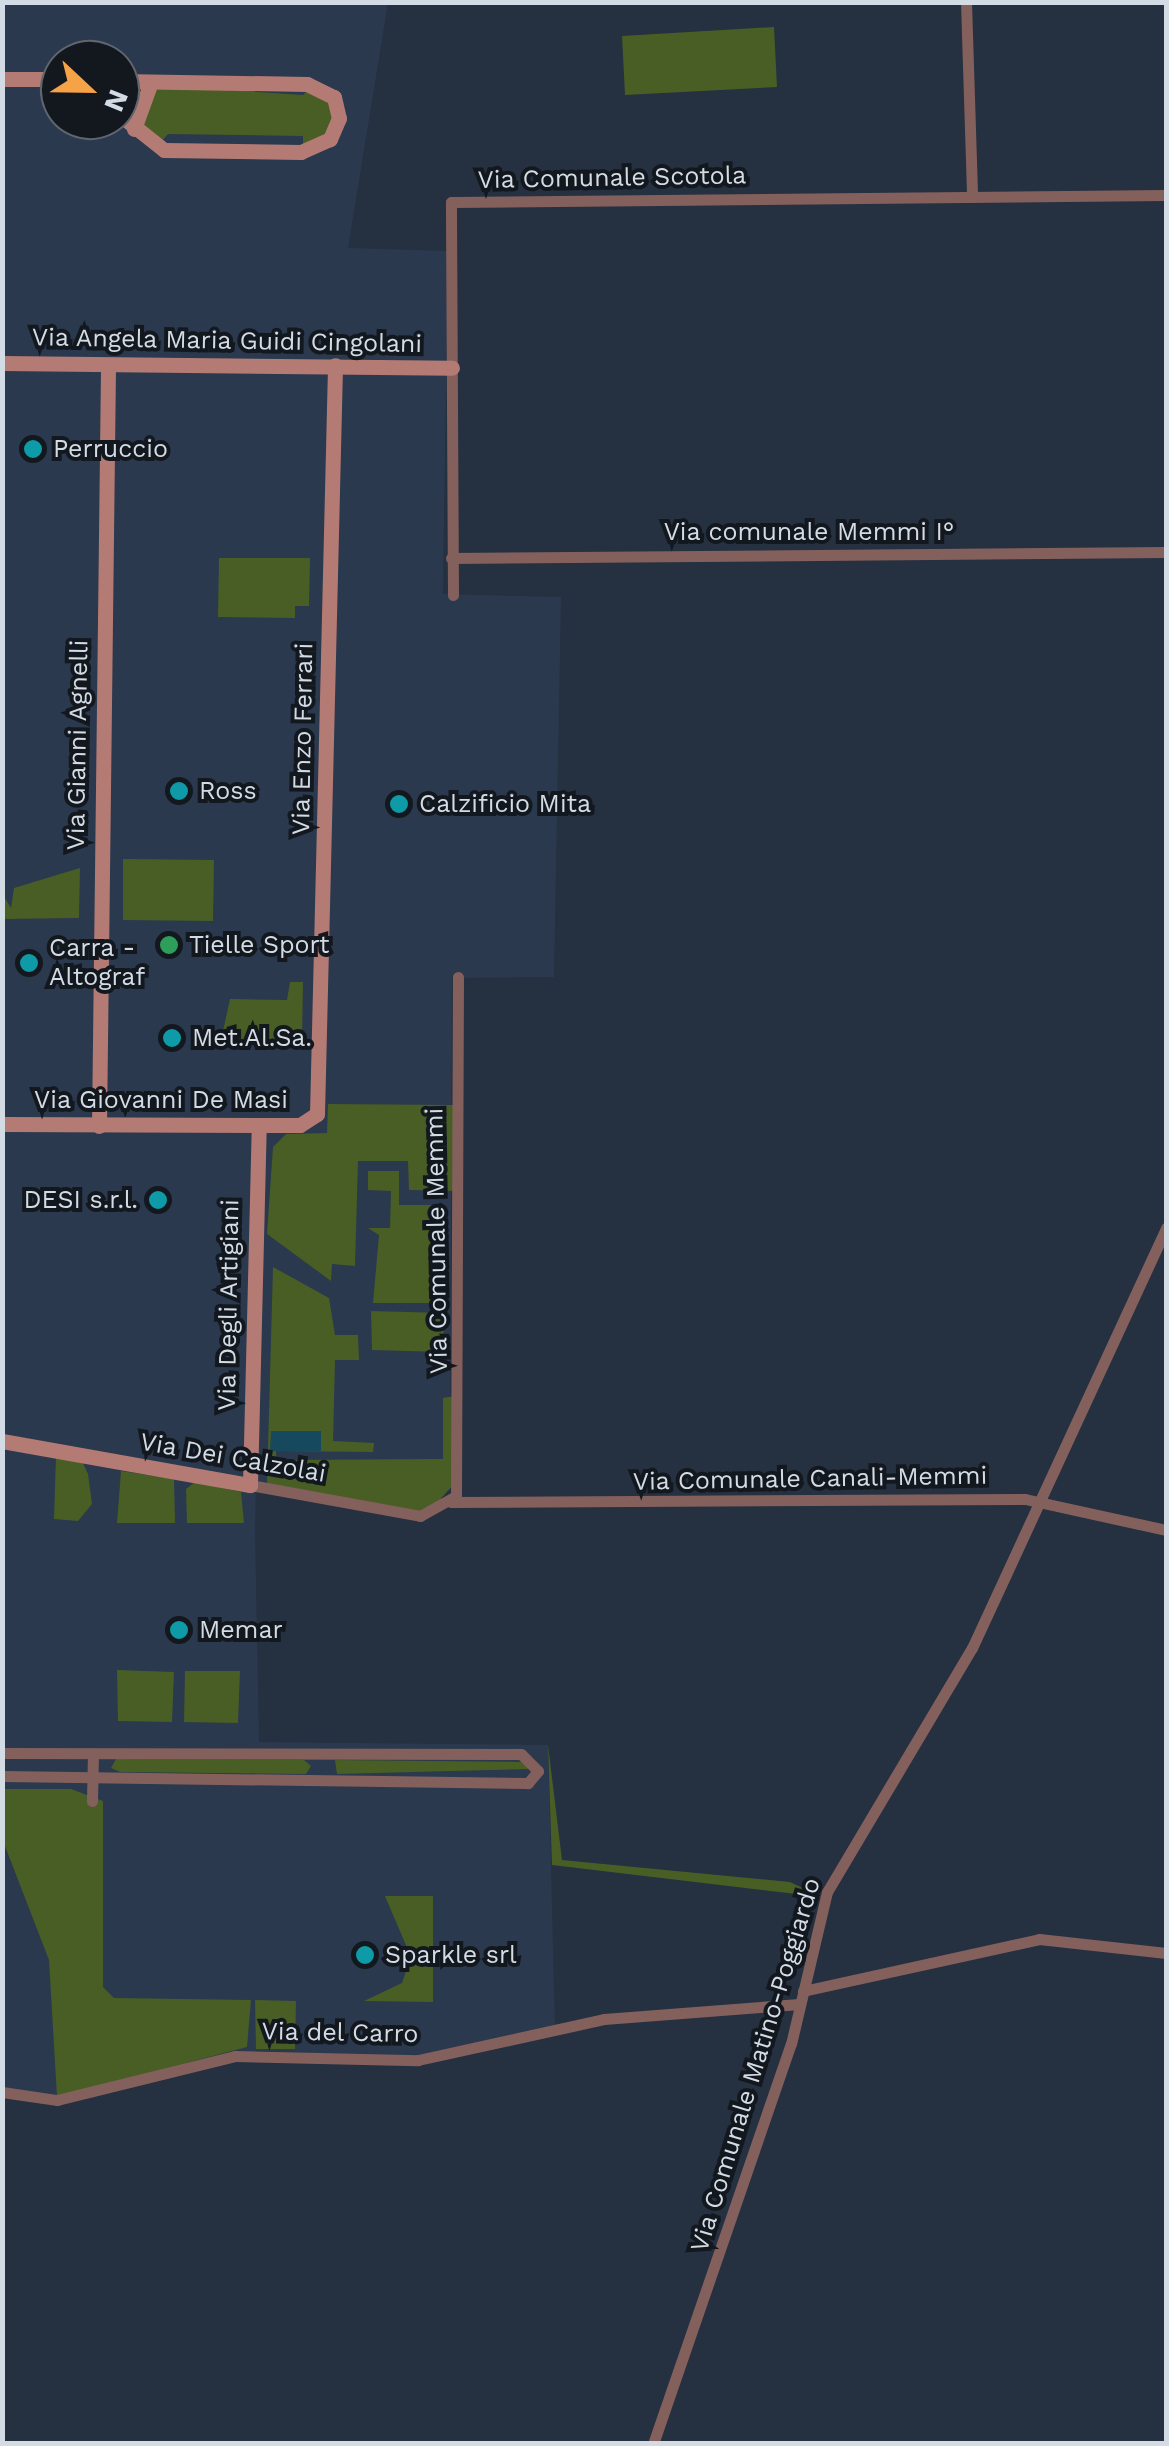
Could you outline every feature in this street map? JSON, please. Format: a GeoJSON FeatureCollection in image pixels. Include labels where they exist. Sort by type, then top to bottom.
{"type":"FeatureCollection","features":[{"type":"Feature","properties":{"kind":"street"},"geometry":{"type":"LineString","coordinates":[[966,2],[972,197]]}},
{"type":"Feature","properties":{"kind":"street"},"geometry":{"type":"LineString","coordinates":[[2,79],[40,80]]}},
{"type":"Feature","properties":{"kind":"street"},"geometry":{"type":"LineString","coordinates":[[140,82],[322,87],[339,118],[330,139],[301,152],[164,150],[140,133]]}},
{"type":"Feature","properties":{"kind":"street"},"geometry":{"type":"LineString","coordinates":[[140,112],[151,82]]}},
{"type":"Feature","properties":{"kind":"street","name":"Via Comunale Scotola"},"geometry":{"type":"LineString","coordinates":[[453,595],[451,202],[1166,194]]}},
{"type":"Feature","properties":{"kind":"street","name":"Via Angela Maria Guidi Cingolani"},"geometry":{"type":"LineString","coordinates":[[2,364],[452,368]]}},
{"type":"Feature","properties":{"kind":"street","name":"Via Gianni Agnelli"},"geometry":{"type":"LineString","coordinates":[[98,1126],[108,365]]}},
{"type":"Feature","properties":{"kind":"street","name":"Via Enzo Ferrari"},"geometry":{"type":"LineString","coordinates":[[317,1114],[335,365]]}},
{"type":"Feature","properties":{"kind":"street","name":"Via comunale Memmi I°"},"geometry":{"type":"LineString","coordinates":[[452,558],[1166,552]]}},
{"type":"Feature","properties":{"kind":"street","name":"Via Comunale Memmi"},"geometry":{"type":"LineString","coordinates":[[451,1502],[462,1464],[458,977]]}},
{"type":"Feature","properties":{"kind":"street","name":"Via Giovanni De Masi"},"geometry":{"type":"LineString","coordinates":[[2,1124],[300,1125],[317,1114]]}},
{"type":"Feature","properties":{"kind":"street","name":"Via Degli Artigiani"},"geometry":{"type":"LineString","coordinates":[[250,1485],[259,1126]]}},
{"type":"Feature","properties":{"kind":"street","name":"Via Comunale Matino-Poggiardo"},"geometry":{"type":"LineString","coordinates":[[653,2444],[727,2246],[801,1997],[827,1892],[972,1648],[1166,1228]]}},
{"type":"Feature","properties":{"kind":"street","name":"Via Dei Calzolai"},"geometry":{"type":"LineString","coordinates":[[2,1441],[420,1516],[451,1502]]}},
{"type":"Feature","properties":{"kind":"street","name":"Via Comunale Canali-Memmi"},"geometry":{"type":"LineString","coordinates":[[451,1502],[1039,1500],[1166,1530]]}},
{"type":"Feature","properties":{"kind":"street"},"geometry":{"type":"LineString","coordinates":[[2,1754],[521,1754],[538,1771],[528,1782],[2,1776]]}},
{"type":"Feature","properties":{"kind":"street"},"geometry":{"type":"LineString","coordinates":[[92,1754],[92,1801]]}},
{"type":"Feature","properties":{"kind":"street"},"geometry":{"type":"LineString","coordinates":[[321,1756],[321,1778]]}},
{"type":"Feature","properties":{"kind":"street","name":"Via del Carro"},"geometry":{"type":"LineString","coordinates":[[2,2092],[58,2100],[235,2056],[407,2061],[604,2018],[801,1997],[1039,1939],[1166,1953]]}},
{"type":"Feature","properties":{"kind":"shaded area"},"geometry":{"type":"Polygon","coordinates":[[[2,3],[388,3],[348,248],[448,251],[443,594],[561,597],[554,977],[452,978],[450,1491],[256,1484],[259,1742],[548,1745],[555,2028],[418,2057],[259,2051],[65,2096],[3,2090],[2,3]]]}},
{"type":"Feature","properties":{"kind":"shaded area"},"geometry":{"type":"Polygon","coordinates":[[[271,1431],[321,1431],[321,1451],[270,1451],[271,1431]]]}},
{"type":"Feature","properties":{"kind":"green space"},"geometry":{"type":"Polygon","coordinates":[[[774,27],[777,87],[625,95],[622,36],[774,27]]]}},
{"type":"Feature","properties":{"kind":"green space"},"geometry":{"type":"Polygon","coordinates":[[[168,86],[303,95],[310,88],[329,103],[332,120],[323,138],[303,146],[303,136],[168,134],[160,143],[140,121],[150,92],[168,86]]]}},
{"type":"Feature","properties":{"kind":"green space"},"geometry":{"type":"Polygon","coordinates":[[[219,558],[310,558],[309,606],[295,606],[295,618],[218,617],[219,558]]]}},
{"type":"Feature","properties":{"kind":"green space"},"geometry":{"type":"Polygon","coordinates":[[[123,859],[214,860],[213,921],[123,920],[123,859]]]}},
{"type":"Feature","properties":{"kind":"green space"},"geometry":{"type":"Polygon","coordinates":[[[80,868],[79,918],[3,919],[3,895],[11,908],[14,888],[80,868]]]}},
{"type":"Feature","properties":{"kind":"green space"},"geometry":{"type":"Polygon","coordinates":[[[290,982],[303,982],[302,1040],[221,1040],[230,999],[287,1000],[290,982]]]}},
{"type":"Feature","properties":{"kind":"green space"},"geometry":{"type":"Polygon","coordinates":[[[328,1104],[454,1105],[454,1191],[409,1190],[408,1161],[358,1161],[355,1266],[332,1264],[331,1281],[267,1234],[273,1147],[286,1134],[327,1133],[328,1104]]]}},
{"type":"Feature","properties":{"kind":"green space"},"geometry":{"type":"Polygon","coordinates":[[[368,1171],[399,1171],[399,1205],[443,1205],[444,1303],[373,1303],[379,1235],[368,1228],[390,1228],[391,1191],[368,1190],[368,1171]]]}},
{"type":"Feature","properties":{"kind":"green space"},"geometry":{"type":"Polygon","coordinates":[[[273,1267],[329,1298],[335,1335],[358,1335],[359,1360],[335,1360],[333,1441],[374,1443],[373,1452],[276,1451],[276,1460],[443,1459],[443,1398],[455,1396],[454,1484],[436,1504],[421,1512],[267,1485],[273,1267]]]}},
{"type":"Feature","properties":{"kind":"green space"},"geometry":{"type":"Polygon","coordinates":[[[371,1311],[444,1313],[443,1352],[372,1350],[371,1311]]]}},
{"type":"Feature","properties":{"kind":"green space"},"geometry":{"type":"Polygon","coordinates":[[[56,1455],[82,1461],[88,1474],[92,1504],[78,1521],[54,1519],[56,1455]]]}},
{"type":"Feature","properties":{"kind":"green space"},"geometry":{"type":"Polygon","coordinates":[[[121,1471],[174,1479],[175,1523],[117,1523],[121,1471]]]}},
{"type":"Feature","properties":{"kind":"green space"},"geometry":{"type":"Polygon","coordinates":[[[195,1482],[241,1492],[244,1523],[187,1523],[186,1489],[195,1482]]]}},
{"type":"Feature","properties":{"kind":"green space"},"geometry":{"type":"Polygon","coordinates":[[[117,1670],[174,1672],[172,1722],[118,1721],[117,1670]]]}},
{"type":"Feature","properties":{"kind":"green space"},"geometry":{"type":"Polygon","coordinates":[[[185,1671],[240,1671],[238,1723],[184,1722],[185,1671]]]}},
{"type":"Feature","properties":{"kind":"green space"},"geometry":{"type":"Polygon","coordinates":[[[548,1745],[562,1860],[790,1882],[822,1897],[552,1865],[548,1745]]]}},
{"type":"Feature","properties":{"kind":"green space"},"geometry":{"type":"Polygon","coordinates":[[[116,1759],[304,1760],[311,1766],[306,1774],[120,1772],[111,1768],[116,1759]]]}},
{"type":"Feature","properties":{"kind":"green space"},"geometry":{"type":"Polygon","coordinates":[[[335,1760],[524,1762],[529,1769],[337,1774],[335,1760]]]}},
{"type":"Feature","properties":{"kind":"green space"},"geometry":{"type":"Polygon","coordinates":[[[3,1789],[71,1789],[103,1801],[103,1987],[114,1998],[251,2000],[247,2047],[57,2097],[49,1960],[3,1841],[3,1789]]]}},
{"type":"Feature","properties":{"kind":"green space"},"geometry":{"type":"Polygon","coordinates":[[[385,1896],[433,1896],[433,2002],[364,2001],[402,1983],[411,1957],[385,1896]]]}},
{"type":"Feature","properties":{"kind":"green space"},"geometry":{"type":"Polygon","coordinates":[[[255,2000],[296,2001],[295,2049],[256,2049],[255,2000]]]}},
{"type":"Feature","properties":{"kind":"place","name":"Perruccio"},"geometry":{"type":"Point","coordinates":[33,449]}},
{"type":"Feature","properties":{"kind":"place","name":"Ross"},"geometry":{"type":"Point","coordinates":[179,791]}},
{"type":"Feature","properties":{"kind":"place","name":"Calzificio Mita"},"geometry":{"type":"Point","coordinates":[399,804]}},
{"type":"Feature","properties":{"kind":"place","name":"Tielle Sport"},"geometry":{"type":"Point","coordinates":[169,945]}},
{"type":"Feature","properties":{"kind":"place","name":"Carra - Altograf"},"geometry":{"type":"Point","coordinates":[29,963]}},
{"type":"Feature","properties":{"kind":"place","name":"Met.Al.Sa."},"geometry":{"type":"Point","coordinates":[172,1038]}},
{"type":"Feature","properties":{"kind":"place","name":"DESI s.r.l."},"geometry":{"type":"Point","coordinates":[158,1200]}},
{"type":"Feature","properties":{"kind":"place","name":"Memar"},"geometry":{"type":"Point","coordinates":[179,1630]}},
{"type":"Feature","properties":{"kind":"place","name":"Sparkle srl"},"geometry":{"type":"Point","coordinates":[365,1955]}}]}
